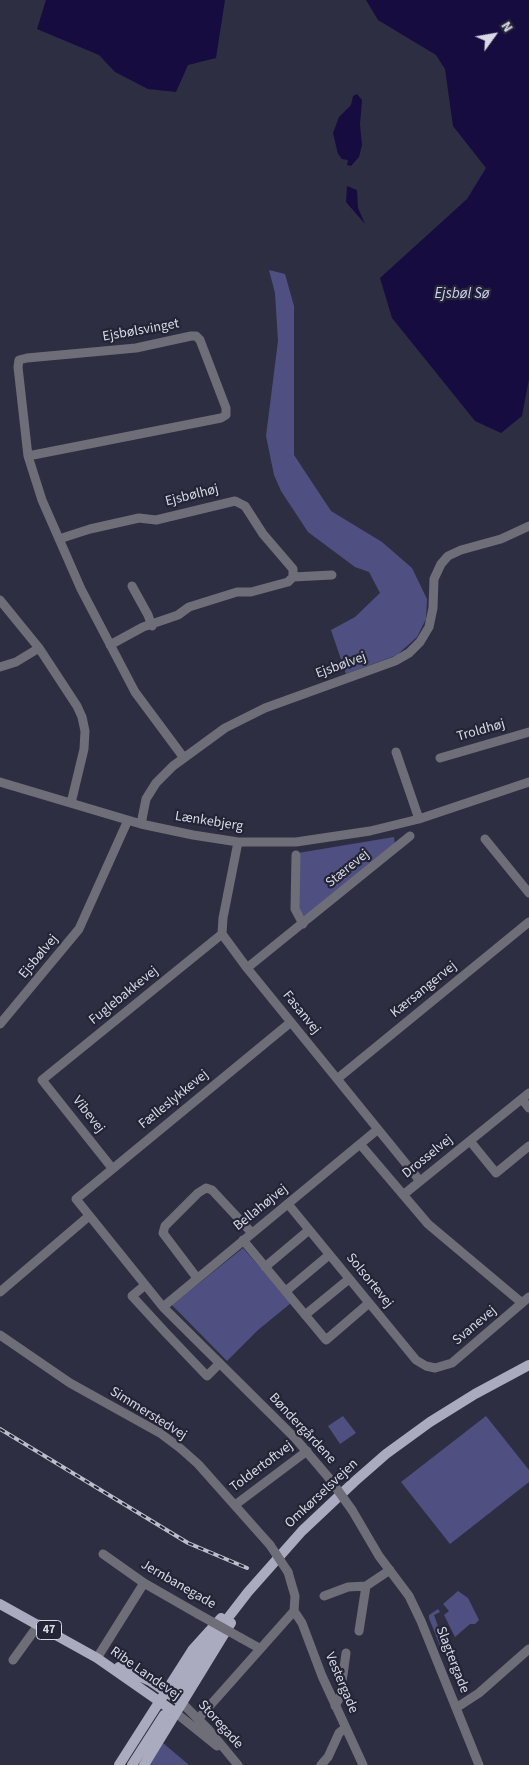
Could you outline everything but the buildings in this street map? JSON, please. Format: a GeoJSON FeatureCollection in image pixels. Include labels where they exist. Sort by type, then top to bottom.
{"type":"FeatureCollection","features":[{"type":"Feature","properties":{"kind":"main road","name":"Omkørselsvejen"},"geometry":{"type":"LineString","coordinates":[[178,1691],[204,1650],[248,1592],[302,1531],[386,1454],[430,1422],[529,1365]]}},
{"type":"Feature","properties":{"kind":"main road"},"geometry":{"type":"LineString","coordinates":[[120,1765],[162,1696],[210,1628],[248,1592]]}},
{"type":"Feature","properties":{"kind":"main road"},"geometry":{"type":"LineString","coordinates":[[144,1765],[201,1671],[223,1639],[248,1592]]}},
{"type":"Feature","properties":{"kind":"main road","name":"Ribe Landevej"},"geometry":{"type":"LineString","coordinates":[[0,1604],[39,1624],[97,1658],[130,1681],[162,1696],[179,1708]]}},
{"type":"Feature","properties":{"kind":"main road","name":"Ribe Landevej"},"geometry":{"type":"LineString","coordinates":[[97,1658],[150,1681],[162,1696]]}},
{"type":"Feature","properties":{"kind":"main road"},"geometry":{"type":"LineString","coordinates":[[132,1765],[164,1715]]}},
{"type":"Feature","properties":{"kind":"street","name":"Ejsbølsvinget"},"geometry":{"type":"LineString","coordinates":[[28,456],[212,420],[226,415],[226,408],[200,340],[196,336],[191,336],[136,348],[19,360],[28,456],[33,478],[59,539],[135,692],[184,758]]}},
{"type":"Feature","properties":{"kind":"street","name":"Ejsbølhøj"},"geometry":{"type":"LineString","coordinates":[[59,539],[90,529],[139,518],[156,520],[235,501],[245,506],[263,534],[290,564],[293,569],[293,577]]}},
{"type":"Feature","properties":{"kind":"street","name":"Ejsbølvej"},"geometry":{"type":"LineString","coordinates":[[141,824],[146,799],[156,783],[184,758],[225,728],[265,708],[395,661],[409,653],[420,642],[429,627],[433,608],[434,579],[441,564],[448,556],[461,550],[501,539],[529,526]]}},
{"type":"Feature","properties":{"kind":"street"},"geometry":{"type":"LineString","coordinates":[[110,645],[143,627],[152,626],[178,615],[188,607],[237,592],[251,592],[288,582],[293,577],[332,575]]}},
{"type":"Feature","properties":{"kind":"street"},"geometry":{"type":"LineString","coordinates":[[132,586],[148,614],[152,626]]}},
{"type":"Feature","properties":{"kind":"street"},"geometry":{"type":"LineString","coordinates":[[0,600],[39,648],[77,706],[85,731],[84,750],[71,803]]}},
{"type":"Feature","properties":{"kind":"street"},"geometry":{"type":"LineString","coordinates":[[0,667],[16,662],[39,648]]}},
{"type":"Feature","properties":{"kind":"street","name":"Troldhøj"},"geometry":{"type":"LineString","coordinates":[[440,758],[529,732]]}},
{"type":"Feature","properties":{"kind":"street"},"geometry":{"type":"LineString","coordinates":[[396,752],[419,820]]}},
{"type":"Feature","properties":{"kind":"street","name":"Lænkebjerg"},"geometry":{"type":"LineString","coordinates":[[0,782],[141,824],[238,842],[296,842],[370,831],[419,820],[529,782]]}},
{"type":"Feature","properties":{"kind":"street","name":"Ejsbølvej"},"geometry":{"type":"LineString","coordinates":[[0,1024],[79,929],[128,820]]}},
{"type":"Feature","properties":{"kind":"street","name":"Stærevej"},"geometry":{"type":"LineString","coordinates":[[247,968],[410,836]]}},
{"type":"Feature","properties":{"kind":"street"},"geometry":{"type":"LineString","coordinates":[[485,839],[529,893]]}},
{"type":"Feature","properties":{"kind":"street"},"geometry":{"type":"LineString","coordinates":[[222,934],[223,918],[238,842]]}},
{"type":"Feature","properties":{"kind":"street"},"geometry":{"type":"LineString","coordinates":[[296,855],[295,908],[303,924]]}},
{"type":"Feature","properties":{"kind":"street","name":"Kærsangervej"},"geometry":{"type":"LineString","coordinates":[[337,1079],[529,922]]}},
{"type":"Feature","properties":{"kind":"street","name":"Fasanvej"},"geometry":{"type":"LineString","coordinates":[[222,934],[247,968],[420,1181]]}},
{"type":"Feature","properties":{"kind":"street","name":"Fuglebakkevej"},"geometry":{"type":"LineString","coordinates":[[42,1080],[222,934]]}},
{"type":"Feature","properties":{"kind":"street","name":"Fælleslykkevej"},"geometry":{"type":"LineString","coordinates":[[76,1199],[291,1022]]}},
{"type":"Feature","properties":{"kind":"street","name":"Vibevej"},"geometry":{"type":"LineString","coordinates":[[42,1080],[112,1168]]}},
{"type":"Feature","properties":{"kind":"street","name":"Drosselvej"},"geometry":{"type":"LineString","coordinates":[[403,1196],[525,1096],[529,1108]]}},
{"type":"Feature","properties":{"kind":"street","name":"Bellahøjvej"},"geometry":{"type":"LineString","coordinates":[[163,1307],[377,1130]]}},
{"type":"Feature","properties":{"kind":"street","name":"Drosselvej"},"geometry":{"type":"LineString","coordinates":[[470,1141],[496,1173],[529,1146]]}},
{"type":"Feature","properties":{"kind":"street"},"geometry":{"type":"LineString","coordinates":[[360,1144],[403,1196],[446,1241],[526,1300]]}},
{"type":"Feature","properties":{"kind":"street"},"geometry":{"type":"LineString","coordinates":[[197,1278],[163,1234],[165,1226],[198,1193],[206,1188],[212,1190],[252,1233]]}},
{"type":"Feature","properties":{"kind":"street","name":"Bøndergårdene"},"geometry":{"type":"LineString","coordinates":[[76,1199],[144,1286],[163,1307],[307,1451],[352,1510],[378,1556],[390,1570]]}},
{"type":"Feature","properties":{"kind":"street","name":"Solsortevej"},"geometry":{"type":"LineString","coordinates":[[288,1204],[416,1360],[434,1368]]}},
{"type":"Feature","properties":{"kind":"street"},"geometry":{"type":"LineString","coordinates":[[0,1292],[89,1216]]}},
{"type":"Feature","properties":{"kind":"street"},"geometry":{"type":"LineString","coordinates":[[265,1267],[310,1230]]}},
{"type":"Feature","properties":{"kind":"street"},"geometry":{"type":"LineString","coordinates":[[243,1240],[326,1340],[369,1304]]}},
{"type":"Feature","properties":{"kind":"street"},"geometry":{"type":"LineString","coordinates":[[286,1291],[330,1255]]}},
{"type":"Feature","properties":{"kind":"street"},"geometry":{"type":"LineString","coordinates":[[305,1315],[349,1279]]}},
{"type":"Feature","properties":{"kind":"street"},"geometry":{"type":"LineString","coordinates":[[144,1286],[132,1296],[206,1376],[219,1364]]}},
{"type":"Feature","properties":{"kind":"street","name":"Svanevej"},"geometry":{"type":"LineString","coordinates":[[434,1368],[452,1363],[526,1300]]}},
{"type":"Feature","properties":{"kind":"street","name":"Simmerstedvej"},"geometry":{"type":"LineString","coordinates":[[0,1335],[70,1383],[168,1439],[198,1464],[270,1545],[288,1572],[294,1589],[294,1611]]}},
{"type":"Feature","properties":{"kind":"street","name":"Toldertoftvej"},"geometry":{"type":"LineString","coordinates":[[234,1506],[307,1451]]}},
{"type":"Feature","properties":{"kind":"street","name":"Jernbanegade"},"geometry":{"type":"LineString","coordinates":[[103,1554],[144,1583],[259,1648]]}},
{"type":"Feature","properties":{"kind":"street"},"geometry":{"type":"LineString","coordinates":[[324,1596],[348,1587],[366,1586],[390,1570]]}},
{"type":"Feature","properties":{"kind":"street","name":"Slagtergade"},"geometry":{"type":"LineString","coordinates":[[390,1570],[409,1596],[422,1621],[478,1765]]}},
{"type":"Feature","properties":{"kind":"street"},"geometry":{"type":"LineString","coordinates":[[97,1658],[144,1583]]}},
{"type":"Feature","properties":{"kind":"street"},"geometry":{"type":"LineString","coordinates":[[359,1631],[366,1586]]}},
{"type":"Feature","properties":{"kind":"street"},"geometry":{"type":"LineString","coordinates":[[198,1719],[259,1648],[294,1611]]}},
{"type":"Feature","properties":{"kind":"street","name":"Vestergade"},"geometry":{"type":"LineString","coordinates":[[294,1611],[302,1623],[344,1728],[363,1765]]}},
{"type":"Feature","properties":{"kind":"street"},"geometry":{"type":"LineString","coordinates":[[13,1660],[39,1624]]}},
{"type":"Feature","properties":{"kind":"street"},"geometry":{"type":"LineString","coordinates":[[456,1708],[479,1693],[529,1650]]}},
{"type":"Feature","properties":{"kind":"street"},"geometry":{"type":"LineString","coordinates":[[335,1706],[340,1698],[346,1653]]}},
{"type":"Feature","properties":{"kind":"street"},"geometry":{"type":"LineString","coordinates":[[179,1708],[219,1743]]}},
{"type":"Feature","properties":{"kind":"street","name":"Storegade"},"geometry":{"type":"LineString","coordinates":[[179,1708],[198,1719],[238,1765]]}},
{"type":"Feature","properties":{"kind":"street","name":"Storegade"},"geometry":{"type":"LineString","coordinates":[[179,1708],[238,1765]]}},
{"type":"Feature","properties":{"kind":"street"},"geometry":{"type":"LineString","coordinates":[[321,1765],[328,1757],[339,1733],[344,1728]]}},
{"type":"Feature","properties":{"kind":"shaded area"},"geometry":{"type":"Polygon","coordinates":[[[269,270],[285,274],[294,306],[294,455],[331,511],[382,542],[412,568],[427,599],[426,619],[417,637],[397,655],[346,674],[331,630],[355,617],[380,593],[369,572],[355,567],[308,532],[281,491],[274,475],[266,436],[278,341],[275,293],[269,270]]]}},
{"type":"Feature","properties":{"kind":"shaded area"},"geometry":{"type":"Polygon","coordinates":[[[394,837],[395,845],[306,917],[303,915],[298,908],[298,853],[394,837]]]}},
{"type":"Feature","properties":{"kind":"shaded area"},"geometry":{"type":"Polygon","coordinates":[[[243,1248],[291,1303],[258,1330],[227,1361],[172,1305],[243,1248]]]}},
{"type":"Feature","properties":{"kind":"shaded area"},"geometry":{"type":"Polygon","coordinates":[[[343,1416],[356,1433],[340,1444],[328,1426],[343,1416]]]}},
{"type":"Feature","properties":{"kind":"shaded area"},"geometry":{"type":"Polygon","coordinates":[[[486,1416],[529,1470],[529,1482],[450,1544],[401,1482],[486,1416]]]}},
{"type":"Feature","properties":{"kind":"shaded area"},"geometry":{"type":"Polygon","coordinates":[[[458,1591],[468,1598],[479,1620],[475,1624],[470,1624],[455,1637],[444,1615],[449,1611],[443,1604],[458,1591]]]}},
{"type":"Feature","properties":{"kind":"shaded area"},"geometry":{"type":"Polygon","coordinates":[[[438,1609],[440,1612],[434,1615],[444,1643],[440,1646],[429,1618],[429,1615],[438,1609]]]}},
{"type":"Feature","properties":{"kind":"shaded area"},"geometry":{"type":"Polygon","coordinates":[[[163,1743],[189,1765],[149,1765],[163,1743]]]}},
{"type":"Feature","properties":{"kind":"water"},"geometry":{"type":"Polygon","coordinates":[[[46,0],[225,0],[216,58],[188,65],[176,92],[148,89],[115,72],[99,55],[37,29],[46,0]]]}},
{"type":"Feature","properties":{"kind":"water","name":"Ejsbøl Sø"},"geometry":{"type":"Polygon","coordinates":[[[366,0],[529,0],[529,379],[522,416],[501,433],[475,421],[392,318],[380,278],[467,199],[486,168],[453,126],[445,69],[436,55],[378,20],[366,0]]]}},
{"type":"Feature","properties":{"kind":"water"},"geometry":{"type":"Polygon","coordinates":[[[357,94],[362,100],[360,125],[362,145],[359,157],[351,166],[347,165],[348,160],[342,159],[338,154],[333,133],[339,117],[351,105],[353,96],[357,94]]]}},
{"type":"Feature","properties":{"kind":"water"},"geometry":{"type":"Polygon","coordinates":[[[347,186],[357,190],[358,208],[365,224],[346,202],[347,186]]]}},
{"type":"Feature","properties":{"kind":"railway"},"geometry":{"type":"LineString","coordinates":[[0,1429],[188,1543],[247,1568]]}}]}
